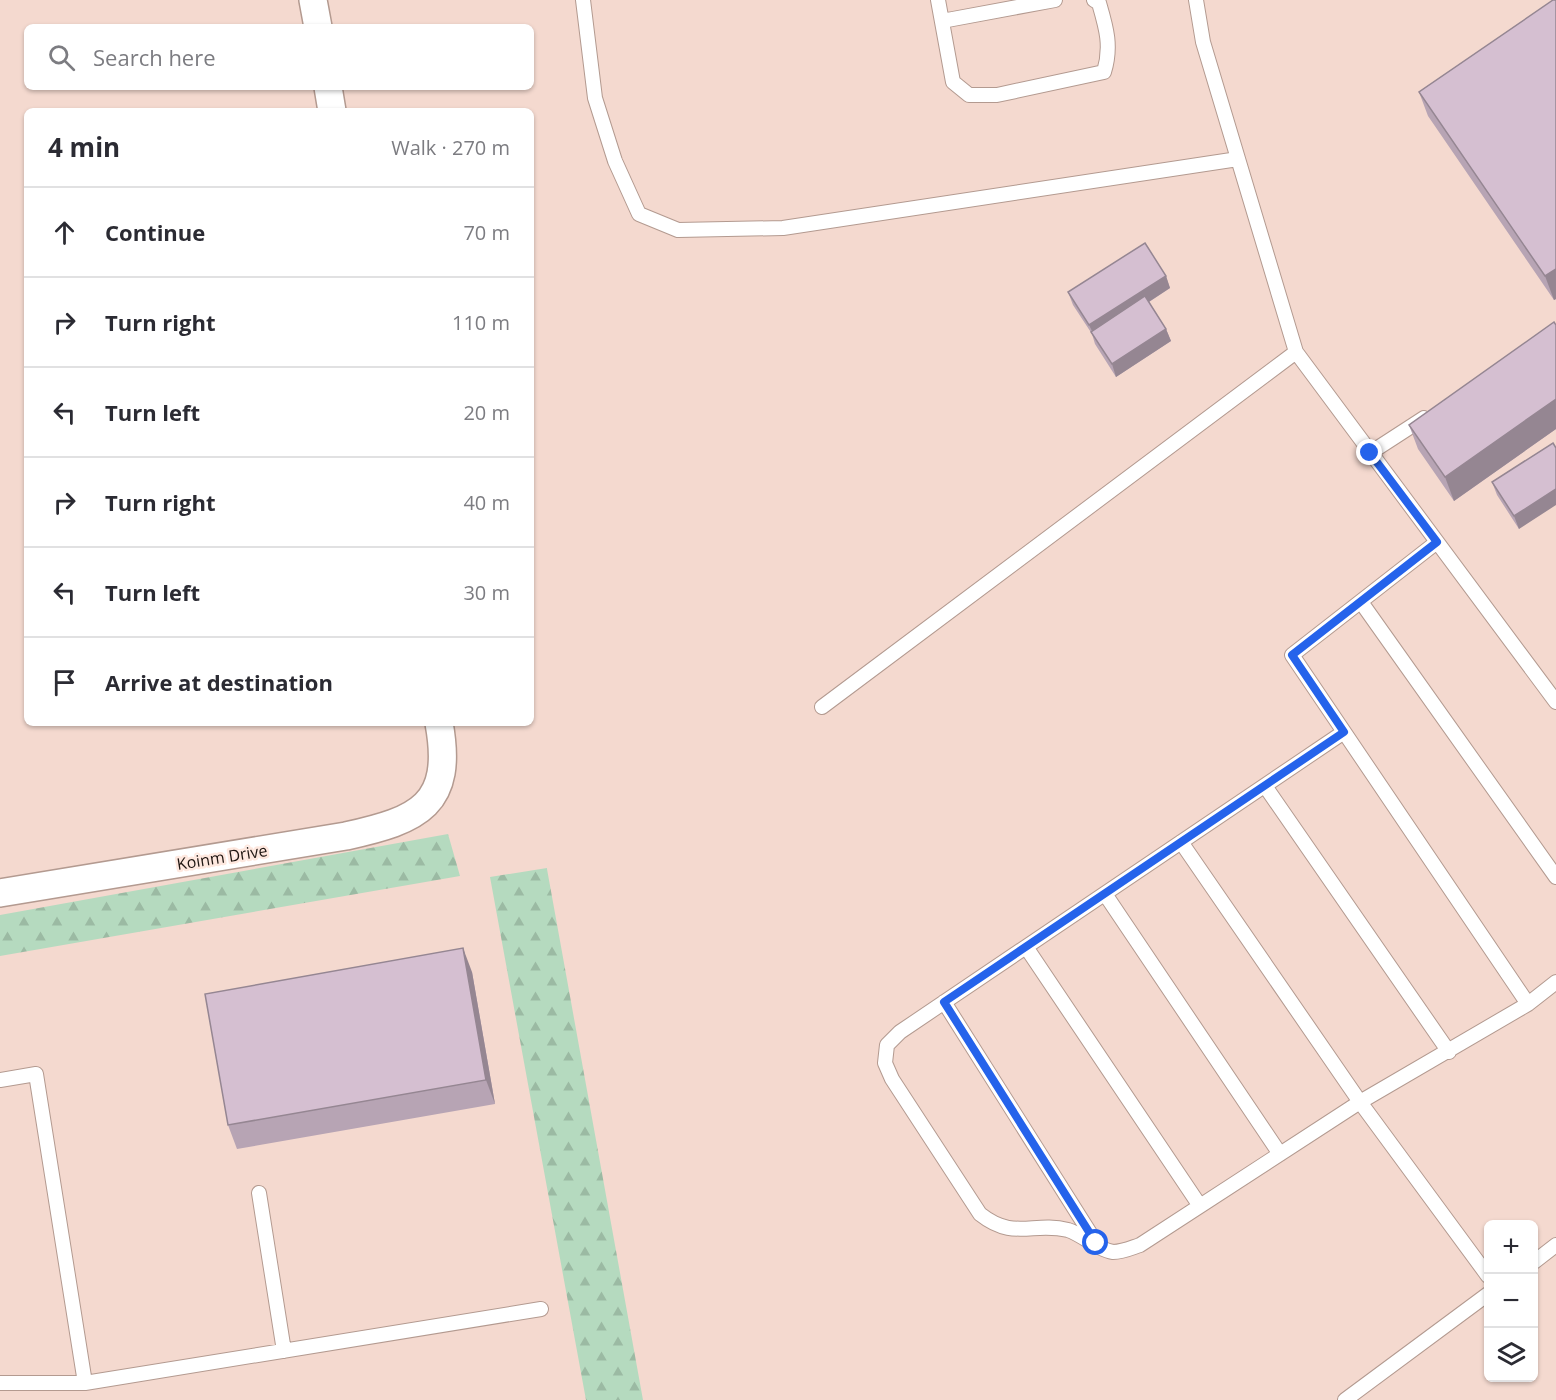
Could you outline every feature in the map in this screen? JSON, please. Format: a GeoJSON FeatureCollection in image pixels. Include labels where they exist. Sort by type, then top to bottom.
{"type":"FeatureCollection","features":[{"type":"Feature","properties":{"kind":"street"},"geometry":{"type":"LineString","coordinates":[[313,0],[317,24]]}},
{"type":"Feature","properties":{"kind":"street"},"geometry":{"type":"LineString","coordinates":[[328,90],[332,108]]}},
{"type":"Feature","properties":{"kind":"street","name":"Koinm Drive"},"geometry":{"type":"LineString","coordinates":[[0,893],[373,830],[415,814],[434,796],[443,761],[439,726]]}},
{"type":"Feature","properties":{"kind":"lane"},"geometry":{"type":"LineString","coordinates":[[583,0],[595,98],[615,161],[639,214],[678,230],[783,228],[1238,159]]}},
{"type":"Feature","properties":{"kind":"lane"},"geometry":{"type":"LineString","coordinates":[[938,0],[953,82],[969,95],[997,95],[1104,72],[1109,58],[1109,41],[1098,3],[1094,0]]}},
{"type":"Feature","properties":{"kind":"lane"},"geometry":{"type":"LineString","coordinates":[[942,21],[1055,0]]}},
{"type":"Feature","properties":{"kind":"lane"},"geometry":{"type":"LineString","coordinates":[[1196,0],[1203,42],[1296,352],[1556,702]]}},
{"type":"Feature","properties":{"kind":"lane"},"geometry":{"type":"LineString","coordinates":[[822,707],[1296,352]]}},
{"type":"Feature","properties":{"kind":"lane"},"geometry":{"type":"LineString","coordinates":[[1370,453],[1438,408]]}},
{"type":"Feature","properties":{"kind":"lane"},"geometry":{"type":"LineString","coordinates":[[1437,542],[1292,655],[1528,1004]]}},
{"type":"Feature","properties":{"kind":"lane"},"geometry":{"type":"LineString","coordinates":[[1361,602],[1556,877]]}},
{"type":"Feature","properties":{"kind":"lane"},"geometry":{"type":"LineString","coordinates":[[1344,732],[900,1032],[887,1045],[885,1063],[906,1104],[980,1214],[994,1225],[1010,1229],[1065,1230],[1111,1252],[1125,1251],[1140,1245],[1360,1102],[1528,1004],[1556,982]]}},
{"type":"Feature","properties":{"kind":"lane"},"geometry":{"type":"LineString","coordinates":[[1265,786],[1449,1052]]}},
{"type":"Feature","properties":{"kind":"lane"},"geometry":{"type":"LineString","coordinates":[[1181,842],[1360,1102],[1487,1274]]}},
{"type":"Feature","properties":{"kind":"lane"},"geometry":{"type":"LineString","coordinates":[[1105,894],[1280,1155]]}},
{"type":"Feature","properties":{"kind":"lane"},"geometry":{"type":"LineString","coordinates":[[1026,947],[1200,1206]]}},
{"type":"Feature","properties":{"kind":"lane"},"geometry":{"type":"LineString","coordinates":[[944,1002],[1096,1243]]}},
{"type":"Feature","properties":{"kind":"lane"},"geometry":{"type":"LineString","coordinates":[[0,1080],[36,1074],[85,1383]]}},
{"type":"Feature","properties":{"kind":"lane"},"geometry":{"type":"LineString","coordinates":[[259,1193],[284,1351]]}},
{"type":"Feature","properties":{"kind":"lane"},"geometry":{"type":"LineString","coordinates":[[1538,1258],[1556,1245]]}},
{"type":"Feature","properties":{"kind":"lane"},"geometry":{"type":"LineString","coordinates":[[1345,1400],[1484,1297]]}},
{"type":"Feature","properties":{"kind":"lane"},"geometry":{"type":"LineString","coordinates":[[0,1383],[85,1383],[541,1309]]}},
{"type":"Feature","properties":{"kind":"green space"},"geometry":{"type":"Polygon","coordinates":[[[448,834],[460,876],[0,956],[0,915],[448,834]]]}},
{"type":"Feature","properties":{"kind":"green space"},"geometry":{"type":"Polygon","coordinates":[[[547,868],[643,1400],[586,1400],[490,877],[547,868]]]}},
{"type":"Feature","properties":{"kind":"building"},"geometry":{"type":"Polygon","coordinates":[[[1556,0],[1556,269],[1545,276],[1419,92],[1556,0]]]}},
{"type":"Feature","properties":{"kind":"building"},"geometry":{"type":"Polygon","coordinates":[[[1145,243],[1166,276],[1089,325],[1068,292],[1145,243]]]}},
{"type":"Feature","properties":{"kind":"building"},"geometry":{"type":"Polygon","coordinates":[[[1145,296],[1166,329],[1112,364],[1091,332],[1145,296]]]}},
{"type":"Feature","properties":{"kind":"building"},"geometry":{"type":"Polygon","coordinates":[[[1554,322],[1556,325],[1556,399],[1445,477],[1409,425],[1554,322]]]}},
{"type":"Feature","properties":{"kind":"building"},"geometry":{"type":"Polygon","coordinates":[[[1553,443],[1556,448],[1556,489],[1514,516],[1492,482],[1553,443]]]}},
{"type":"Feature","properties":{"kind":"building"},"geometry":{"type":"Polygon","coordinates":[[[463,948],[486,1080],[228,1125],[205,994],[463,948]]]}},
{"type":"Feature","properties":{"kind":"route"},"geometry":{"type":"LineString","coordinates":[[1096,1243],[944,1002],[1344,732],[1292,655],[1437,542],[1370,453]]}}]}
